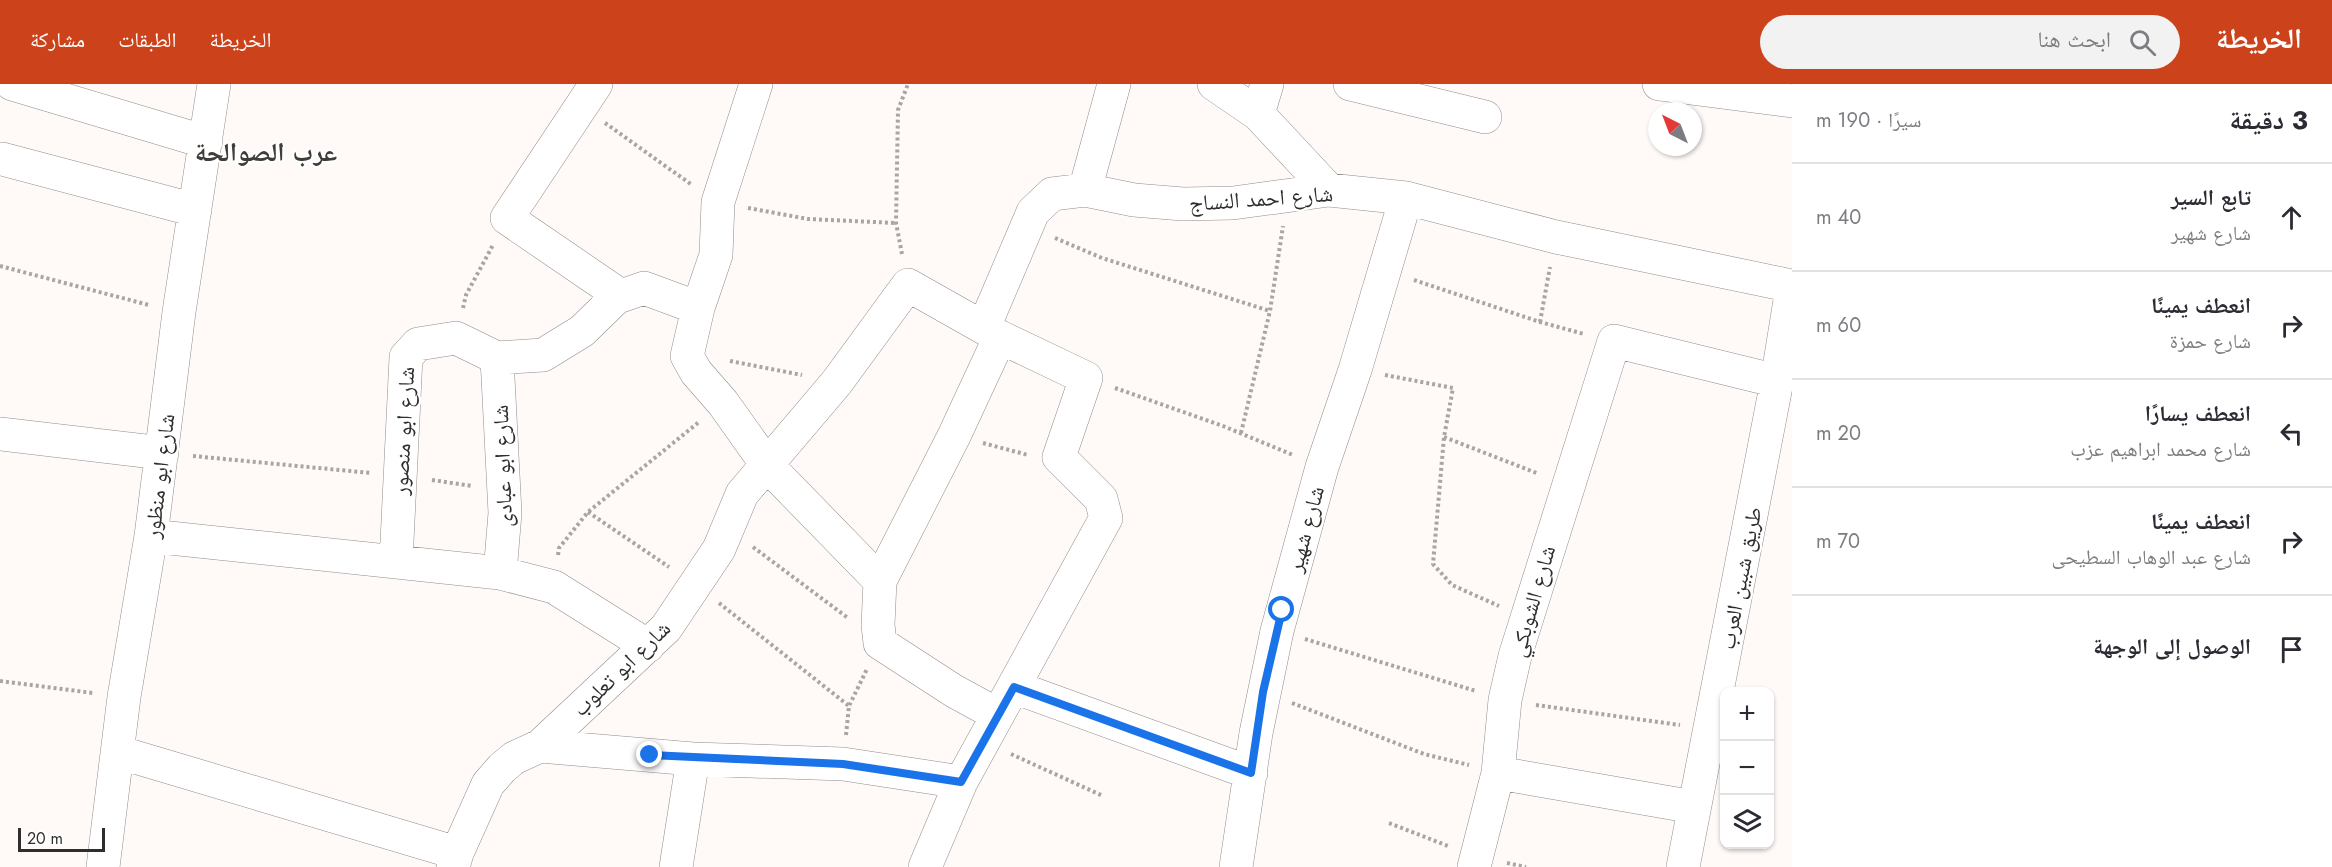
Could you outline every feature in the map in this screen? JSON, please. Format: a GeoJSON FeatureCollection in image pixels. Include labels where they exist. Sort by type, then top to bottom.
{"type":"FeatureCollection","features":[{"type":"Feature","properties":{"kind":"street"},"geometry":{"type":"LineString","coordinates":[[12,84],[206,142]]}},
{"type":"Feature","properties":{"kind":"street","name":"شارع ابو منظور"},"geometry":{"type":"LineString","coordinates":[[103,867],[124,697],[151,536],[179,312],[214,84]]}},
{"type":"Feature","properties":{"kind":"street"},"geometry":{"type":"LineString","coordinates":[[756,84],[718,202],[716,255],[698,308],[687,356],[696,372],[723,403],[767,465],[880,581],[878,625],[880,643],[954,691],[990,728]]}},
{"type":"Feature","properties":{"kind":"street"},"geometry":{"type":"LineString","coordinates":[[1085,190],[1114,84]]}},
{"type":"Feature","properties":{"kind":"street"},"geometry":{"type":"LineString","coordinates":[[1214,84],[1263,99],[1329,190]]}},
{"type":"Feature","properties":{"kind":"street"},"geometry":{"type":"LineString","coordinates":[[1350,84],[1485,117]]}},
{"type":"Feature","properties":{"kind":"street"},"geometry":{"type":"LineString","coordinates":[[1659,84],[1792,101]]}},
{"type":"Feature","properties":{"kind":"street"},"geometry":{"type":"LineString","coordinates":[[588,95],[507,218],[618,295],[625,295],[644,288],[698,308]]}},
{"type":"Feature","properties":{"kind":"street"},"geometry":{"type":"LineString","coordinates":[[2,159],[195,210]]}},
{"type":"Feature","properties":{"kind":"street","name":"شارع احمد النساج"},"geometry":{"type":"LineString","coordinates":[[880,581],[954,436],[992,332],[1025,225],[1033,212],[1052,194],[1085,190],[1134,200],[1183,204],[1233,203],[1329,190],[1406,198],[1556,237],[1792,287]]}},
{"type":"Feature","properties":{"kind":"street","name":"شارع شهير"},"geometry":{"type":"LineString","coordinates":[[1236,867],[1263,692],[1276,631],[1322,467],[1355,370],[1406,198]]}},
{"type":"Feature","properties":{"kind":"street"},"geometry":{"type":"LineString","coordinates":[[908,285],[992,332],[1086,378],[1058,452],[1064,464],[1101,500],[1106,518],[961,782],[925,867]]}},
{"type":"Feature","properties":{"kind":"street","name":"شارع ابو تعلوب"},"geometry":{"type":"LineString","coordinates":[[455,860],[488,784],[514,758],[540,746],[666,628],[719,549],[742,494],[837,382],[908,285]]}},
{"type":"Feature","properties":{"kind":"street","name":"طريق شبين العرب"},"geometry":{"type":"LineString","coordinates":[[1683,867],[1778,381],[1792,287]]}},
{"type":"Feature","properties":{"kind":"street"},"geometry":{"type":"LineString","coordinates":[[456,338],[497,358],[543,355],[582,331],[618,295]]}},
{"type":"Feature","properties":{"kind":"street","name":"شارع ابو منصور"},"geometry":{"type":"LineString","coordinates":[[396,562],[402,476],[406,357],[418,345],[456,338]]}},
{"type":"Feature","properties":{"kind":"street"},"geometry":{"type":"LineString","coordinates":[[1614,341],[1778,381]]}},
{"type":"Feature","properties":{"kind":"street","name":"شارع الشوبكي"},"geometry":{"type":"LineString","coordinates":[[1474,867],[1498,772],[1505,700],[1526,618],[1614,341]]}},
{"type":"Feature","properties":{"kind":"street","name":"شارع ابو عبادى"},"geometry":{"type":"LineString","coordinates":[[497,358],[505,492],[505,529],[500,573]]}},
{"type":"Feature","properties":{"kind":"street"},"geometry":{"type":"LineString","coordinates":[[0,434],[162,453]]}},
{"type":"Feature","properties":{"kind":"street"},"geometry":{"type":"LineString","coordinates":[[151,536],[500,573],[554,587],[648,646]]}},
{"type":"Feature","properties":{"kind":"street"},"geometry":{"type":"LineString","coordinates":[[1014,687],[1251,773]]}},
{"type":"Feature","properties":{"kind":"street"},"geometry":{"type":"LineString","coordinates":[[540,746],[693,759],[843,764],[961,782]]}},
{"type":"Feature","properties":{"kind":"street"},"geometry":{"type":"LineString","coordinates":[[118,753],[455,860]]}},
{"type":"Feature","properties":{"kind":"street"},"geometry":{"type":"LineString","coordinates":[[676,867],[693,759]]}},
{"type":"Feature","properties":{"kind":"street"},"geometry":{"type":"LineString","coordinates":[[1498,772],[1694,807]]}},
{"type":"Feature","properties":{"kind":"path"},"geometry":{"type":"LineString","coordinates":[[908,84],[898,110],[896,223],[908,285]]}},
{"type":"Feature","properties":{"kind":"path"},"geometry":{"type":"LineString","coordinates":[[588,95],[718,202],[808,219],[896,223]]}},
{"type":"Feature","properties":{"kind":"path"},"geometry":{"type":"LineString","coordinates":[[1241,434],[1270,311],[1283,226],[1282,197]]}},
{"type":"Feature","properties":{"kind":"path"},"geometry":{"type":"LineString","coordinates":[[456,338],[466,295],[507,218]]}},
{"type":"Feature","properties":{"kind":"path"},"geometry":{"type":"LineString","coordinates":[[1025,225],[1102,258],[1270,311]]}},
{"type":"Feature","properties":{"kind":"path"},"geometry":{"type":"LineString","coordinates":[[1540,322],[1556,237]]}},
{"type":"Feature","properties":{"kind":"path"},"geometry":{"type":"LineString","coordinates":[[0,266],[179,312]]}},
{"type":"Feature","properties":{"kind":"path"},"geometry":{"type":"LineString","coordinates":[[1384,270],[1540,322],[1614,341]]}},
{"type":"Feature","properties":{"kind":"path"},"geometry":{"type":"LineString","coordinates":[[687,356],[750,364],[837,382]]}},
{"type":"Feature","properties":{"kind":"path"},"geometry":{"type":"LineString","coordinates":[[1355,370],[1453,388],[1444,437],[1433,564],[1452,585],[1526,618]]}},
{"type":"Feature","properties":{"kind":"path"},"geometry":{"type":"LineString","coordinates":[[1086,378],[1241,434],[1322,467]]}},
{"type":"Feature","properties":{"kind":"path"},"geometry":{"type":"LineString","coordinates":[[554,587],[559,548],[588,512],[723,403]]}},
{"type":"Feature","properties":{"kind":"path"},"geometry":{"type":"LineString","coordinates":[[954,436],[1064,464]]}},
{"type":"Feature","properties":{"kind":"path"},"geometry":{"type":"LineString","coordinates":[[1444,437],[1567,486]]}},
{"type":"Feature","properties":{"kind":"path"},"geometry":{"type":"LineString","coordinates":[[162,453],[402,476],[505,492]]}},
{"type":"Feature","properties":{"kind":"path"},"geometry":{"type":"LineString","coordinates":[[588,512],[695,585],[849,706],[880,643],[728,529]]}},
{"type":"Feature","properties":{"kind":"path"},"geometry":{"type":"LineString","coordinates":[[1276,631],[1505,700],[1710,729]]}},
{"type":"Feature","properties":{"kind":"path"},"geometry":{"type":"LineString","coordinates":[[0,681],[124,697]]}},
{"type":"Feature","properties":{"kind":"path"},"geometry":{"type":"LineString","coordinates":[[1263,692],[1424,754],[1498,772]]}},
{"type":"Feature","properties":{"kind":"path"},"geometry":{"type":"LineString","coordinates":[[990,728],[1103,796]]}},
{"type":"Feature","properties":{"kind":"district","name":"عرب الصوالحة"},"geometry":{"type":"Point","coordinates":[266,152]}},
{"type":"Feature","properties":{"kind":"route"},"geometry":{"type":"LineString","coordinates":[[650,755],[693,759],[843,764],[961,782],[1014,687],[1251,773],[1263,692],[1282,610]]}}]}
